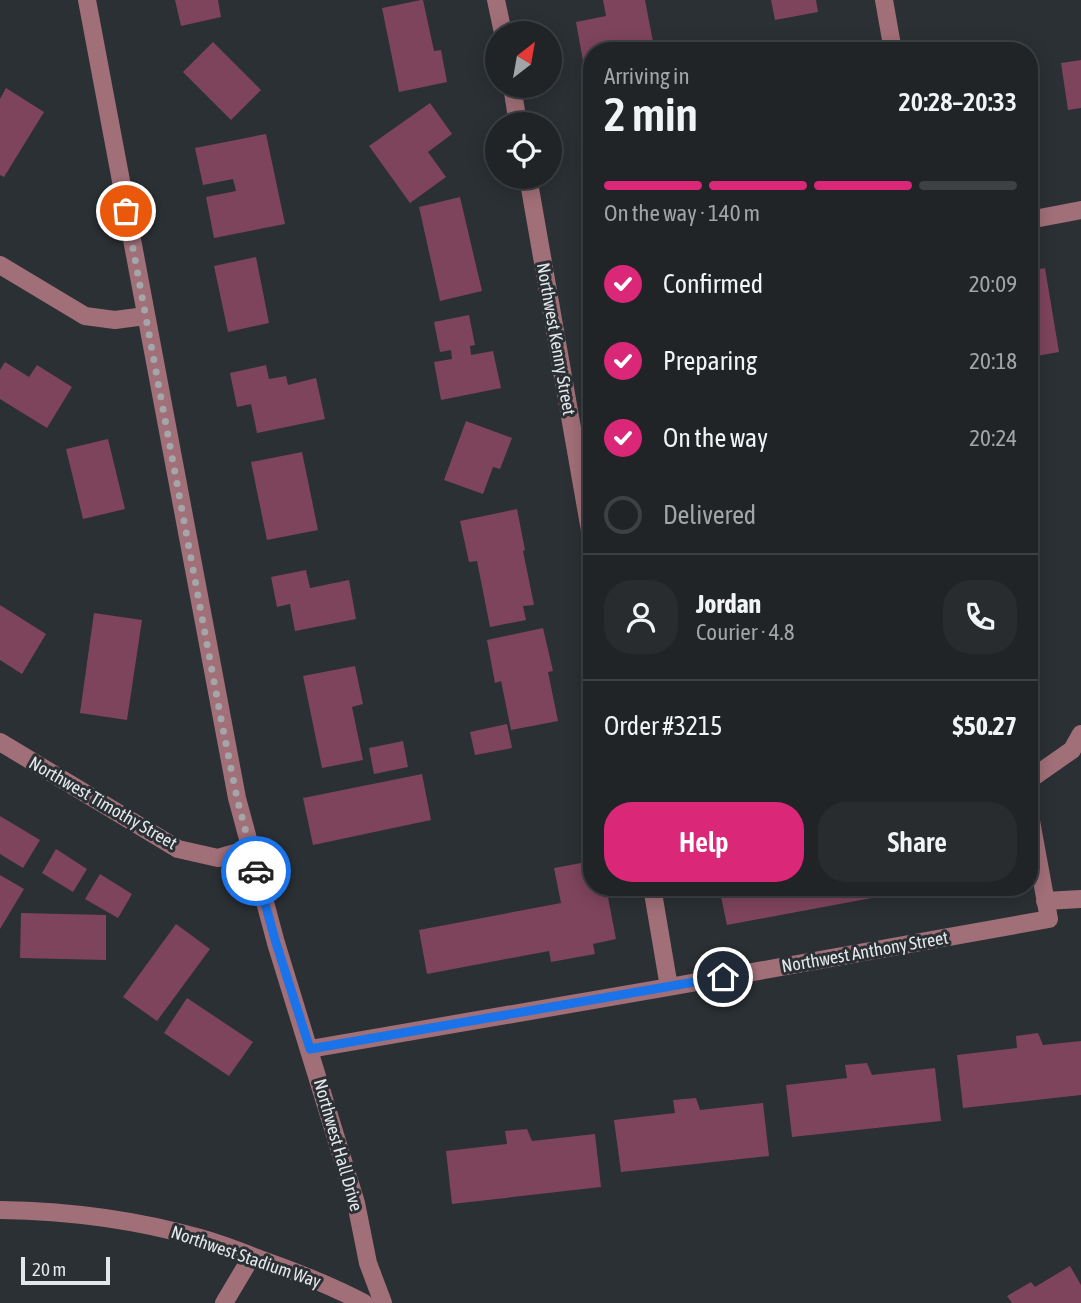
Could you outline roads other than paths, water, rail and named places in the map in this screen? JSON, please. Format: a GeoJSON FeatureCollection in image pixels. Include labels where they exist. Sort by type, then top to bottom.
{"type":"FeatureCollection","features":[{"type":"Feature","properties":{"kind":"street","name":"Northwest Hall Drive"},"geometry":{"type":"LineString","coordinates":[[87,0],[237,798],[276,943],[356,1203],[368,1263],[383,1303]]}},
{"type":"Feature","properties":{"kind":"street"},"geometry":{"type":"LineString","coordinates":[[496,0],[500,21]]}},
{"type":"Feature","properties":{"kind":"street"},"geometry":{"type":"LineString","coordinates":[[884,0],[891,42]]}},
{"type":"Feature","properties":{"kind":"street","name":"Northwest Kenny Street"},"geometry":{"type":"LineString","coordinates":[[530,189],[583,491]]}},
{"type":"Feature","properties":{"kind":"street"},"geometry":{"type":"LineString","coordinates":[[1038,218],[1081,210]]}},
{"type":"Feature","properties":{"kind":"street"},"geometry":{"type":"LineString","coordinates":[[0,265],[85,316],[115,320],[145,316]]}},
{"type":"Feature","properties":{"kind":"street"},"geometry":{"type":"LineString","coordinates":[[1038,774],[1072,750],[1081,734]]}},
{"type":"Feature","properties":{"kind":"street","name":"Northwest Timothy Street"},"geometry":{"type":"LineString","coordinates":[[0,742],[178,849],[218,858],[249,849]]}},
{"type":"Feature","properties":{"kind":"street"},"geometry":{"type":"LineString","coordinates":[[1038,860],[1047,910]]}},
{"type":"Feature","properties":{"kind":"street"},"geometry":{"type":"LineString","coordinates":[[654,896],[669,987]]}},
{"type":"Feature","properties":{"kind":"street","name":"Northwest Anthony Street"},"geometry":{"type":"LineString","coordinates":[[310,1049],[669,987],[1047,910],[1081,899]]}},
{"type":"Feature","properties":{"kind":"street","name":"Northwest Stadium Way"},"geometry":{"type":"LineString","coordinates":[[0,1210],[46,1210],[99,1216],[202,1238],[318,1281],[364,1303]]}},
{"type":"Feature","properties":{"kind":"street"},"geometry":{"type":"LineString","coordinates":[[224,1303],[252,1256]]}}]}
